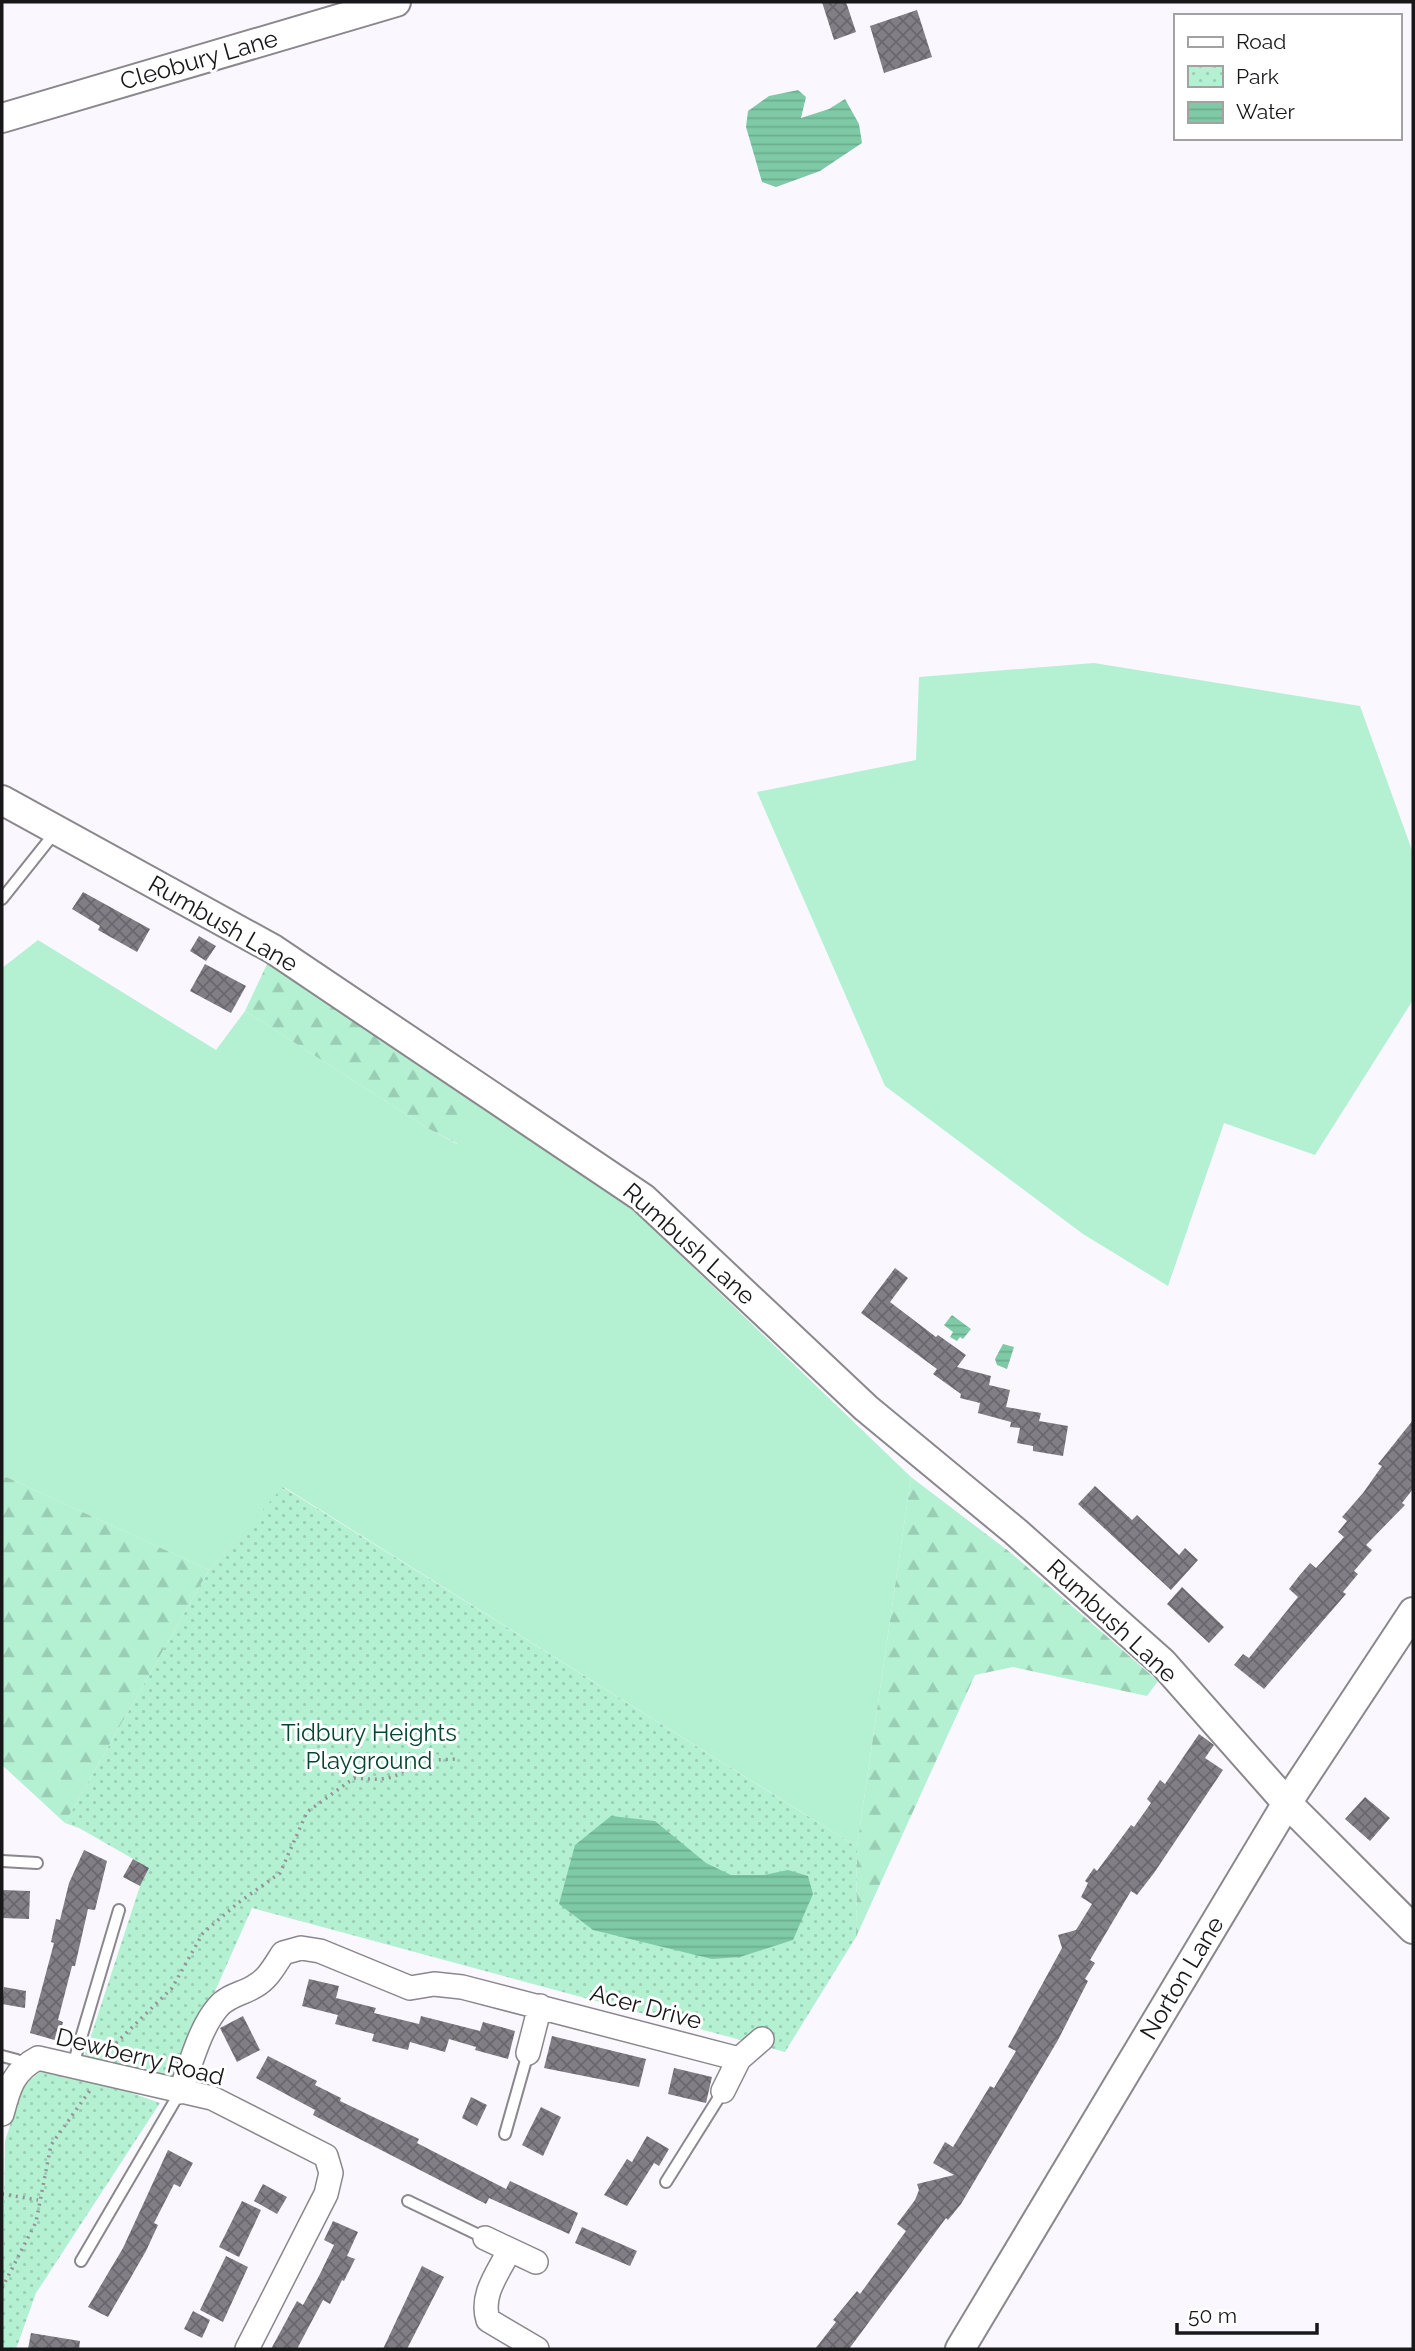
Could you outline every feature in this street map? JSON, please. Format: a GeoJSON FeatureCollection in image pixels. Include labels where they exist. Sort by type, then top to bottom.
{"type":"FeatureCollection","features":[{"type":"Feature","properties":{"kind":"street","name":"Cleobury Lane"},"geometry":{"type":"LineString","coordinates":[[2,118],[396,2]]}},
{"type":"Feature","properties":{"kind":"street","name":"Rumbush Lane"},"geometry":{"type":"LineString","coordinates":[[2,800],[273,949],[643,1198],[866,1408],[1016,1532],[1163,1663],[1287,1803],[1413,1930]]}},
{"type":"Feature","properties":{"kind":"street","name":"Norton Lane"},"geometry":{"type":"LineString","coordinates":[[960,2349],[1287,1803],[1413,1612]]}},
{"type":"Feature","properties":{"kind":"street","name":"Acer Drive"},"geometry":{"type":"LineString","coordinates":[[180,2092],[206,2025],[218,2006],[238,1992],[255,1987],[268,1975],[283,1953],[301,1948],[320,1951],[410,1988],[433,1984],[462,1987],[739,2059]]}},
{"type":"Feature","properties":{"kind":"street"},"geometry":{"type":"LineString","coordinates":[[528,2053],[540,2006]]}},
{"type":"Feature","properties":{"kind":"street"},"geometry":{"type":"LineString","coordinates":[[723,2091],[739,2059],[762,2039]]}},
{"type":"Feature","properties":{"kind":"street","name":"Dewberry Road"},"geometry":{"type":"LineString","coordinates":[[2,2115],[11,2062],[38,2058],[212,2098],[326,2156],[331,2173],[326,2194],[247,2349]]}},
{"type":"Feature","properties":{"kind":"street"},"geometry":{"type":"LineString","coordinates":[[485,2238],[536,2262]]}},
{"type":"Feature","properties":{"kind":"street"},"geometry":{"type":"LineString","coordinates":[[509,2250],[485,2302],[488,2320],[537,2349]]}},
{"type":"Feature","properties":{"kind":"lane"},"geometry":{"type":"LineString","coordinates":[[2,899],[57,830]]}},
{"type":"Feature","properties":{"kind":"lane"},"geometry":{"type":"LineString","coordinates":[[2,1861],[37,1863]]}},
{"type":"Feature","properties":{"kind":"lane"},"geometry":{"type":"LineString","coordinates":[[74,2065],[118,1910]]}},
{"type":"Feature","properties":{"kind":"lane"},"geometry":{"type":"LineString","coordinates":[[505,2134],[528,2053]]}},
{"type":"Feature","properties":{"kind":"lane"},"geometry":{"type":"LineString","coordinates":[[666,2182],[723,2091]]}},
{"type":"Feature","properties":{"kind":"lane"},"geometry":{"type":"LineString","coordinates":[[81,2261],[180,2092]]}},
{"type":"Feature","properties":{"kind":"lane"},"geometry":{"type":"LineString","coordinates":[[408,2201],[485,2238]]}},
{"type":"Feature","properties":{"kind":"path"},"geometry":{"type":"LineString","coordinates":[[2,2288],[36,2222],[38,2200],[51,2145],[100,2072],[107,2052],[172,1988],[204,1933],[238,1903],[280,1873],[307,1812],[354,1778],[382,1781],[405,1773],[413,1761],[456,1759]]}},
{"type":"Feature","properties":{"kind":"path"},"geometry":{"type":"LineString","coordinates":[[2,2194],[38,2200]]}},
{"type":"Feature","properties":{"kind":"green space"},"geometry":{"type":"Polygon","coordinates":[[[1094,663],[1360,706],[1413,853],[1413,1000],[1315,1155],[1224,1123],[1168,1286],[1083,1234],[885,1086],[757,792],[916,760],[919,677],[1094,663]]]}},
{"type":"Feature","properties":{"kind":"green space"},"geometry":{"type":"Polygon","coordinates":[[[38,940],[216,1050],[245,1011],[429,1129],[457,1144],[477,1104],[627,1204],[911,1477],[857,1847],[284,1487],[209,1570],[2,1475],[2,968],[38,940]]]}},
{"type":"Feature","properties":{"kind":"green space"},"geometry":{"type":"Polygon","coordinates":[[[268,962],[477,1104],[458,1144],[429,1129],[245,1011],[268,962]]]}},
{"type":"Feature","properties":{"kind":"green space"},"geometry":{"type":"Polygon","coordinates":[[[2,1475],[209,1570],[65,1823],[2,1765],[2,1475]]]}},
{"type":"Feature","properties":{"kind":"green space"},"geometry":{"type":"Polygon","coordinates":[[[911,1477],[1011,1553],[1158,1681],[1147,1696],[1013,1667],[975,1675],[856,1937],[857,1847],[911,1477]]]}},
{"type":"Feature","properties":{"kind":"green space","name":"Tidbury Heights Playground"},"geometry":{"type":"Polygon","coordinates":[[[283,1487],[857,1847],[856,1937],[785,2052],[252,1908],[179,2072],[167,2079],[84,2057],[140,1886],[149,1868],[79,1828],[65,1823],[209,1570],[283,1487]]]}},
{"type":"Feature","properties":{"kind":"green space"},"geometry":{"type":"Polygon","coordinates":[[[40,2072],[89,2078],[160,2103],[36,2293],[16,2349],[2,2349],[5,2141],[23,2086],[40,2072]]]}},
{"type":"Feature","properties":{"kind":"water"},"geometry":{"type":"Polygon","coordinates":[[[798,90],[806,97],[801,118],[829,109],[845,99],[859,124],[862,143],[820,171],[776,187],[762,182],[746,127],[748,111],[769,96],[798,90]]]}},
{"type":"Feature","properties":{"kind":"water"},"geometry":{"type":"Polygon","coordinates":[[[952,1315],[971,1329],[963,1339],[960,1337],[957,1341],[950,1337],[953,1332],[944,1325],[952,1315]]]}},
{"type":"Feature","properties":{"kind":"water"},"geometry":{"type":"Polygon","coordinates":[[[1003,1344],[1014,1347],[1007,1369],[997,1365],[995,1359],[1003,1344]]]}},
{"type":"Feature","properties":{"kind":"water"},"geometry":{"type":"Polygon","coordinates":[[[611,1816],[655,1821],[706,1863],[731,1875],[764,1875],[788,1870],[808,1876],[813,1894],[793,1940],[740,1957],[712,1959],[593,1930],[559,1904],[575,1845],[611,1816]]]}},
{"type":"Feature","properties":{"kind":"building"},"geometry":{"type":"Polygon","coordinates":[[[822,2],[846,2],[856,32],[834,40],[822,2]]]}},
{"type":"Feature","properties":{"kind":"building"},"geometry":{"type":"Polygon","coordinates":[[[917,10],[932,57],[884,73],[870,26],[917,10]]]}},
{"type":"Feature","properties":{"kind":"building"},"geometry":{"type":"Polygon","coordinates":[[[83,892],[150,929],[137,952],[98,930],[100,926],[72,909],[83,892]]]}},
{"type":"Feature","properties":{"kind":"building"},"geometry":{"type":"Polygon","coordinates":[[[199,936],[216,946],[206,961],[190,951],[199,936]]]}},
{"type":"Feature","properties":{"kind":"building"},"geometry":{"type":"Polygon","coordinates":[[[205,964],[246,986],[231,1013],[190,991],[205,964]]]}},
{"type":"Feature","properties":{"kind":"building"},"geometry":{"type":"Polygon","coordinates":[[[895,1268],[908,1278],[890,1302],[936,1337],[938,1335],[966,1355],[957,1367],[991,1376],[989,1385],[1010,1390],[1006,1407],[1041,1413],[1039,1421],[1068,1426],[1063,1456],[1033,1451],[1033,1446],[1017,1443],[1020,1428],[1010,1427],[1011,1422],[978,1413],[980,1403],[960,1398],[961,1394],[933,1374],[937,1369],[861,1313],[895,1268]]]}},
{"type":"Feature","properties":{"kind":"building"},"geometry":{"type":"Polygon","coordinates":[[[1413,1420],[1413,1489],[1402,1503],[1405,1505],[1366,1545],[1372,1550],[1354,1571],[1358,1574],[1343,1592],[1346,1594],[1264,1689],[1234,1665],[1243,1654],[1249,1658],[1298,1597],[1289,1589],[1310,1563],[1316,1568],[1344,1537],[1338,1532],[1347,1521],[1342,1517],[1363,1493],[1382,1466],[1378,1464],[1413,1420]]]}},
{"type":"Feature","properties":{"kind":"building"},"geometry":{"type":"Polygon","coordinates":[[[1095,1486],[1132,1520],[1137,1515],[1179,1555],[1185,1548],[1198,1560],[1171,1590],[1078,1504],[1095,1486]]]}},
{"type":"Feature","properties":{"kind":"building"},"geometry":{"type":"Polygon","coordinates":[[[1182,1587],[1224,1627],[1209,1643],[1167,1604],[1182,1587]]]}},
{"type":"Feature","properties":{"kind":"building"},"geometry":{"type":"Polygon","coordinates":[[[1199,1734],[1214,1745],[1205,1758],[1223,1770],[1154,1873],[1137,1895],[1131,1891],[1090,1960],[1095,1963],[1085,1979],[1088,1981],[1058,2040],[961,2204],[948,2220],[946,2218],[849,2349],[815,2349],[836,2322],[833,2320],[857,2291],[860,2294],[906,2231],[897,2224],[915,2200],[919,2190],[917,2184],[954,2175],[933,2163],[945,2142],[953,2147],[990,2086],[994,2088],[1016,2051],[1008,2047],[1062,1948],[1058,1935],[1076,1930],[1092,1904],[1081,1897],[1088,1883],[1085,1881],[1094,1868],[1097,1871],[1131,1825],[1134,1827],[1151,1803],[1147,1799],[1160,1780],[1165,1784],[1199,1734]]]}},
{"type":"Feature","properties":{"kind":"building"},"geometry":{"type":"Polygon","coordinates":[[[1365,1797],[1390,1818],[1370,1841],[1345,1819],[1365,1797]]]}},
{"type":"Feature","properties":{"kind":"building"},"geometry":{"type":"Polygon","coordinates":[[[84,1850],[107,1861],[95,1910],[88,1909],[75,1966],[72,1966],[58,2020],[63,2022],[58,2041],[30,2033],[54,1943],[51,1942],[56,1919],[60,1920],[69,1883],[84,1850]]]}},
{"type":"Feature","properties":{"kind":"building"},"geometry":{"type":"Polygon","coordinates":[[[133,1859],[149,1868],[140,1886],[123,1877],[133,1859]]]}},
{"type":"Feature","properties":{"kind":"building"},"geometry":{"type":"Polygon","coordinates":[[[2,1890],[30,1891],[29,1919],[2,1918],[2,1890]]]}},
{"type":"Feature","properties":{"kind":"building"},"geometry":{"type":"Polygon","coordinates":[[[309,1979],[339,1986],[336,1998],[376,2008],[374,2013],[419,2024],[421,2016],[480,2031],[483,2022],[515,2031],[508,2059],[449,2039],[445,2052],[410,2042],[408,2050],[372,2041],[374,2034],[335,2024],[338,2015],[302,2006],[309,1979]]]}},
{"type":"Feature","properties":{"kind":"building"},"geometry":{"type":"Polygon","coordinates":[[[4,1987],[26,1991],[25,2008],[2,2004],[4,1987]]]}},
{"type":"Feature","properties":{"kind":"building"},"geometry":{"type":"Polygon","coordinates":[[[243,2016],[260,2050],[237,2062],[220,2028],[243,2016]]]}},
{"type":"Feature","properties":{"kind":"building"},"geometry":{"type":"Polygon","coordinates":[[[552,2036],[646,2059],[639,2087],[544,2068],[552,2036]]]}},
{"type":"Feature","properties":{"kind":"building"},"geometry":{"type":"Polygon","coordinates":[[[268,2056],[317,2081],[315,2085],[341,2098],[340,2101],[419,2139],[417,2143],[506,2189],[510,2181],[578,2213],[569,2234],[489,2198],[486,2204],[313,2115],[315,2110],[256,2078],[268,2056]]]}},
{"type":"Feature","properties":{"kind":"building"},"geometry":{"type":"Polygon","coordinates":[[[674,2068],[712,2077],[706,2103],[668,2094],[674,2068]]]}},
{"type":"Feature","properties":{"kind":"building"},"geometry":{"type":"Polygon","coordinates":[[[471,2097],[487,2105],[477,2126],[462,2118],[471,2097]]]}},
{"type":"Feature","properties":{"kind":"building"},"geometry":{"type":"Polygon","coordinates":[[[541,2107],[561,2117],[543,2156],[522,2145],[541,2107]]]}},
{"type":"Feature","properties":{"kind":"building"},"geometry":{"type":"Polygon","coordinates":[[[647,2136],[669,2149],[659,2166],[654,2163],[627,2206],[604,2195],[627,2159],[632,2162],[647,2136]]]}},
{"type":"Feature","properties":{"kind":"building"},"geometry":{"type":"Polygon","coordinates":[[[168,2150],[193,2163],[180,2187],[174,2184],[154,2223],[158,2225],[146,2251],[108,2317],[88,2307],[123,2248],[168,2150]]]}},
{"type":"Feature","properties":{"kind":"building"},"geometry":{"type":"Polygon","coordinates":[[[263,2184],[287,2197],[277,2214],[254,2201],[263,2184]]]}},
{"type":"Feature","properties":{"kind":"building"},"geometry":{"type":"Polygon","coordinates":[[[242,2201],[261,2210],[239,2257],[219,2247],[242,2201]]]}},
{"type":"Feature","properties":{"kind":"building"},"geometry":{"type":"Polygon","coordinates":[[[333,2221],[358,2232],[347,2256],[355,2259],[330,2304],[323,2300],[297,2349],[271,2349],[297,2301],[303,2305],[319,2276],[334,2245],[324,2240],[333,2221]]]}},
{"type":"Feature","properties":{"kind":"building"},"geometry":{"type":"Polygon","coordinates":[[[582,2227],[637,2251],[630,2266],[575,2243],[582,2227]]]}},
{"type":"Feature","properties":{"kind":"building"},"geometry":{"type":"Polygon","coordinates":[[[226,2256],[248,2267],[223,2322],[200,2310],[226,2256]]]}},
{"type":"Feature","properties":{"kind":"building"},"geometry":{"type":"Polygon","coordinates":[[[422,2266],[444,2277],[407,2349],[383,2349],[422,2266]]]}},
{"type":"Feature","properties":{"kind":"building"},"geometry":{"type":"Polygon","coordinates":[[[193,2311],[210,2320],[202,2338],[184,2329],[193,2311]]]}},
{"type":"Feature","properties":{"kind":"building"},"geometry":{"type":"Polygon","coordinates":[[[31,2333],[80,2341],[79,2349],[28,2349],[31,2333]]]}}]}
